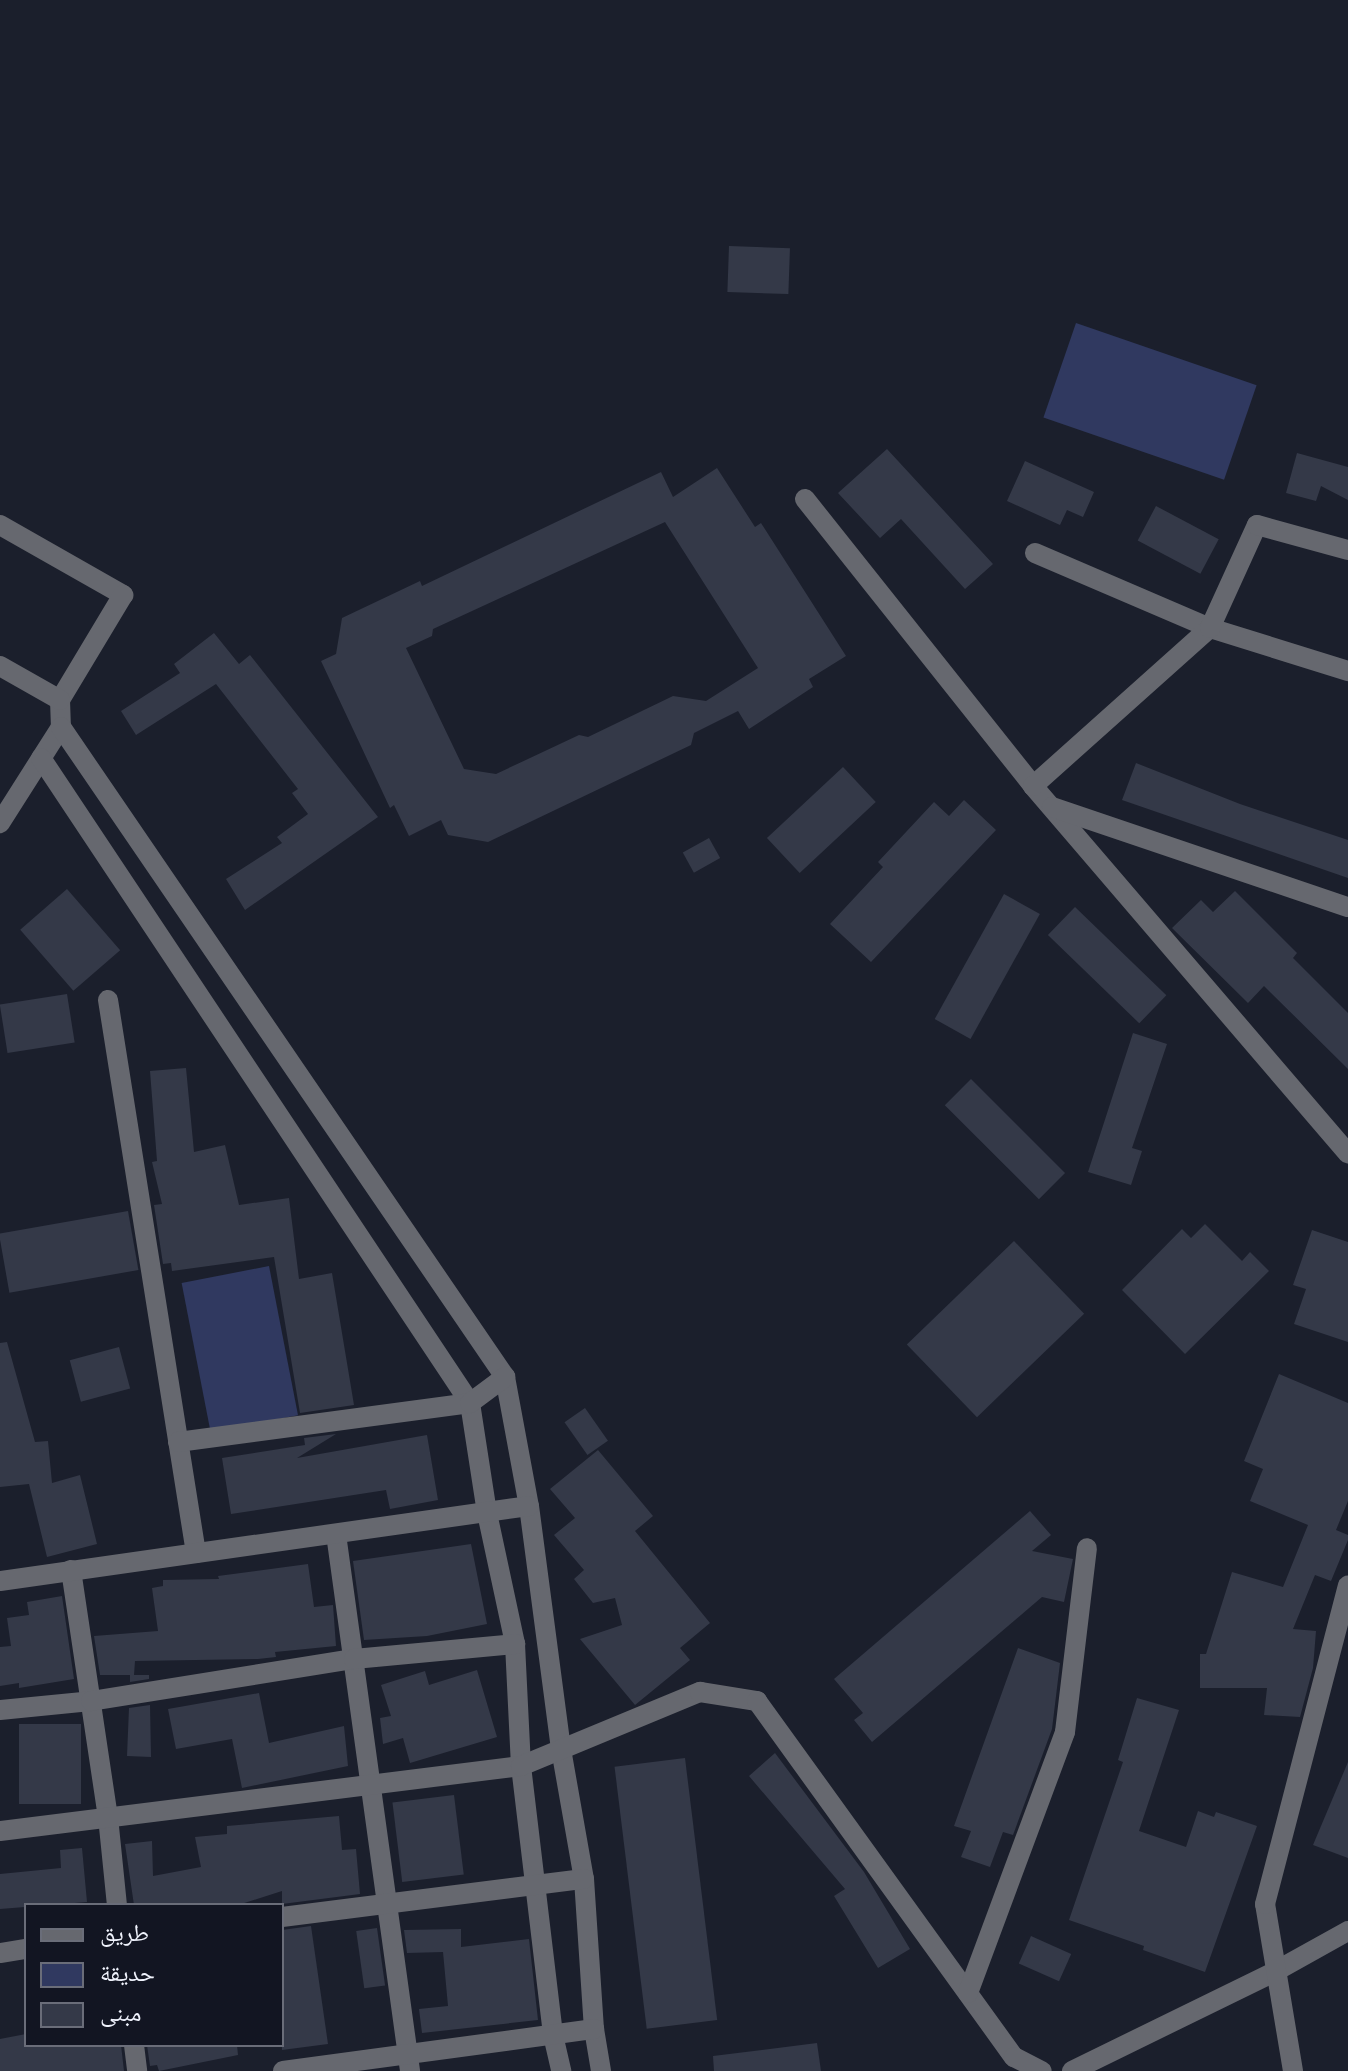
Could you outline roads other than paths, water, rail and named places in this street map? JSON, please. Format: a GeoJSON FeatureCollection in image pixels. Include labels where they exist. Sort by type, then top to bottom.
{"type":"FeatureCollection","features":[{"type":"Feature","properties":{"kind":"street"},"geometry":{"type":"LineString","coordinates":[[805,499],[1033,786],[1348,1154]]}},
{"type":"Feature","properties":{"kind":"street"},"geometry":{"type":"LineString","coordinates":[[0,525],[123,595],[60,700],[61,727],[505,1377],[529,1506],[561,1749],[584,1879],[594,2029],[601,2071]]}},
{"type":"Feature","properties":{"kind":"street"},"geometry":{"type":"LineString","coordinates":[[1033,786],[1210,628],[1257,525],[1348,550]]}},
{"type":"Feature","properties":{"kind":"street"},"geometry":{"type":"LineString","coordinates":[[1035,553],[1210,628],[1348,671]]}},
{"type":"Feature","properties":{"kind":"street"},"geometry":{"type":"LineString","coordinates":[[0,666],[60,700]]}},
{"type":"Feature","properties":{"kind":"street"},"geometry":{"type":"LineString","coordinates":[[2,817],[61,727]]}},
{"type":"Feature","properties":{"kind":"street"},"geometry":{"type":"LineString","coordinates":[[41,758],[470,1403],[487,1513],[515,1644],[521,1766],[553,2035],[561,2071]]}},
{"type":"Feature","properties":{"kind":"street"},"geometry":{"type":"LineString","coordinates":[[1050,806],[1348,907]]}},
{"type":"Feature","properties":{"kind":"street"},"geometry":{"type":"LineString","coordinates":[[108,1000],[196,1553]]}},
{"type":"Feature","properties":{"kind":"street"},"geometry":{"type":"LineString","coordinates":[[178,1442],[470,1403],[505,1377]]}},
{"type":"Feature","properties":{"kind":"street"},"geometry":{"type":"LineString","coordinates":[[0,1581],[529,1506]]}},
{"type":"Feature","properties":{"kind":"street"},"geometry":{"type":"LineString","coordinates":[[336,1534],[409,2063]]}},
{"type":"Feature","properties":{"kind":"street"},"geometry":{"type":"LineString","coordinates":[[968,1993],[1065,1732],[1087,1548]]}},
{"type":"Feature","properties":{"kind":"street"},"geometry":{"type":"LineString","coordinates":[[71,1570],[108,1817],[117,1903]]}},
{"type":"Feature","properties":{"kind":"street"},"geometry":{"type":"LineString","coordinates":[[1293,2071],[1265,1904],[1348,1586]]}},
{"type":"Feature","properties":{"kind":"street"},"geometry":{"type":"LineString","coordinates":[[0,1710],[91,1701],[354,1659],[515,1644]]}},
{"type":"Feature","properties":{"kind":"street"},"geometry":{"type":"LineString","coordinates":[[0,1831],[521,1766],[700,1692],[757,1701],[1014,2057],[1042,2071]]}},
{"type":"Feature","properties":{"kind":"street"},"geometry":{"type":"LineString","coordinates":[[284,1917],[584,1879]]}},
{"type":"Feature","properties":{"kind":"street"},"geometry":{"type":"LineString","coordinates":[[1072,2071],[1276,1971],[1348,1931]]}},
{"type":"Feature","properties":{"kind":"street"},"geometry":{"type":"LineString","coordinates":[[0,1953],[24,1949]]}},
{"type":"Feature","properties":{"kind":"street"},"geometry":{"type":"LineString","coordinates":[[283,2071],[409,2063],[594,2029]]}},
{"type":"Feature","properties":{"kind":"street"},"geometry":{"type":"LineString","coordinates":[[134,2047],[137,2071]]}}]}
